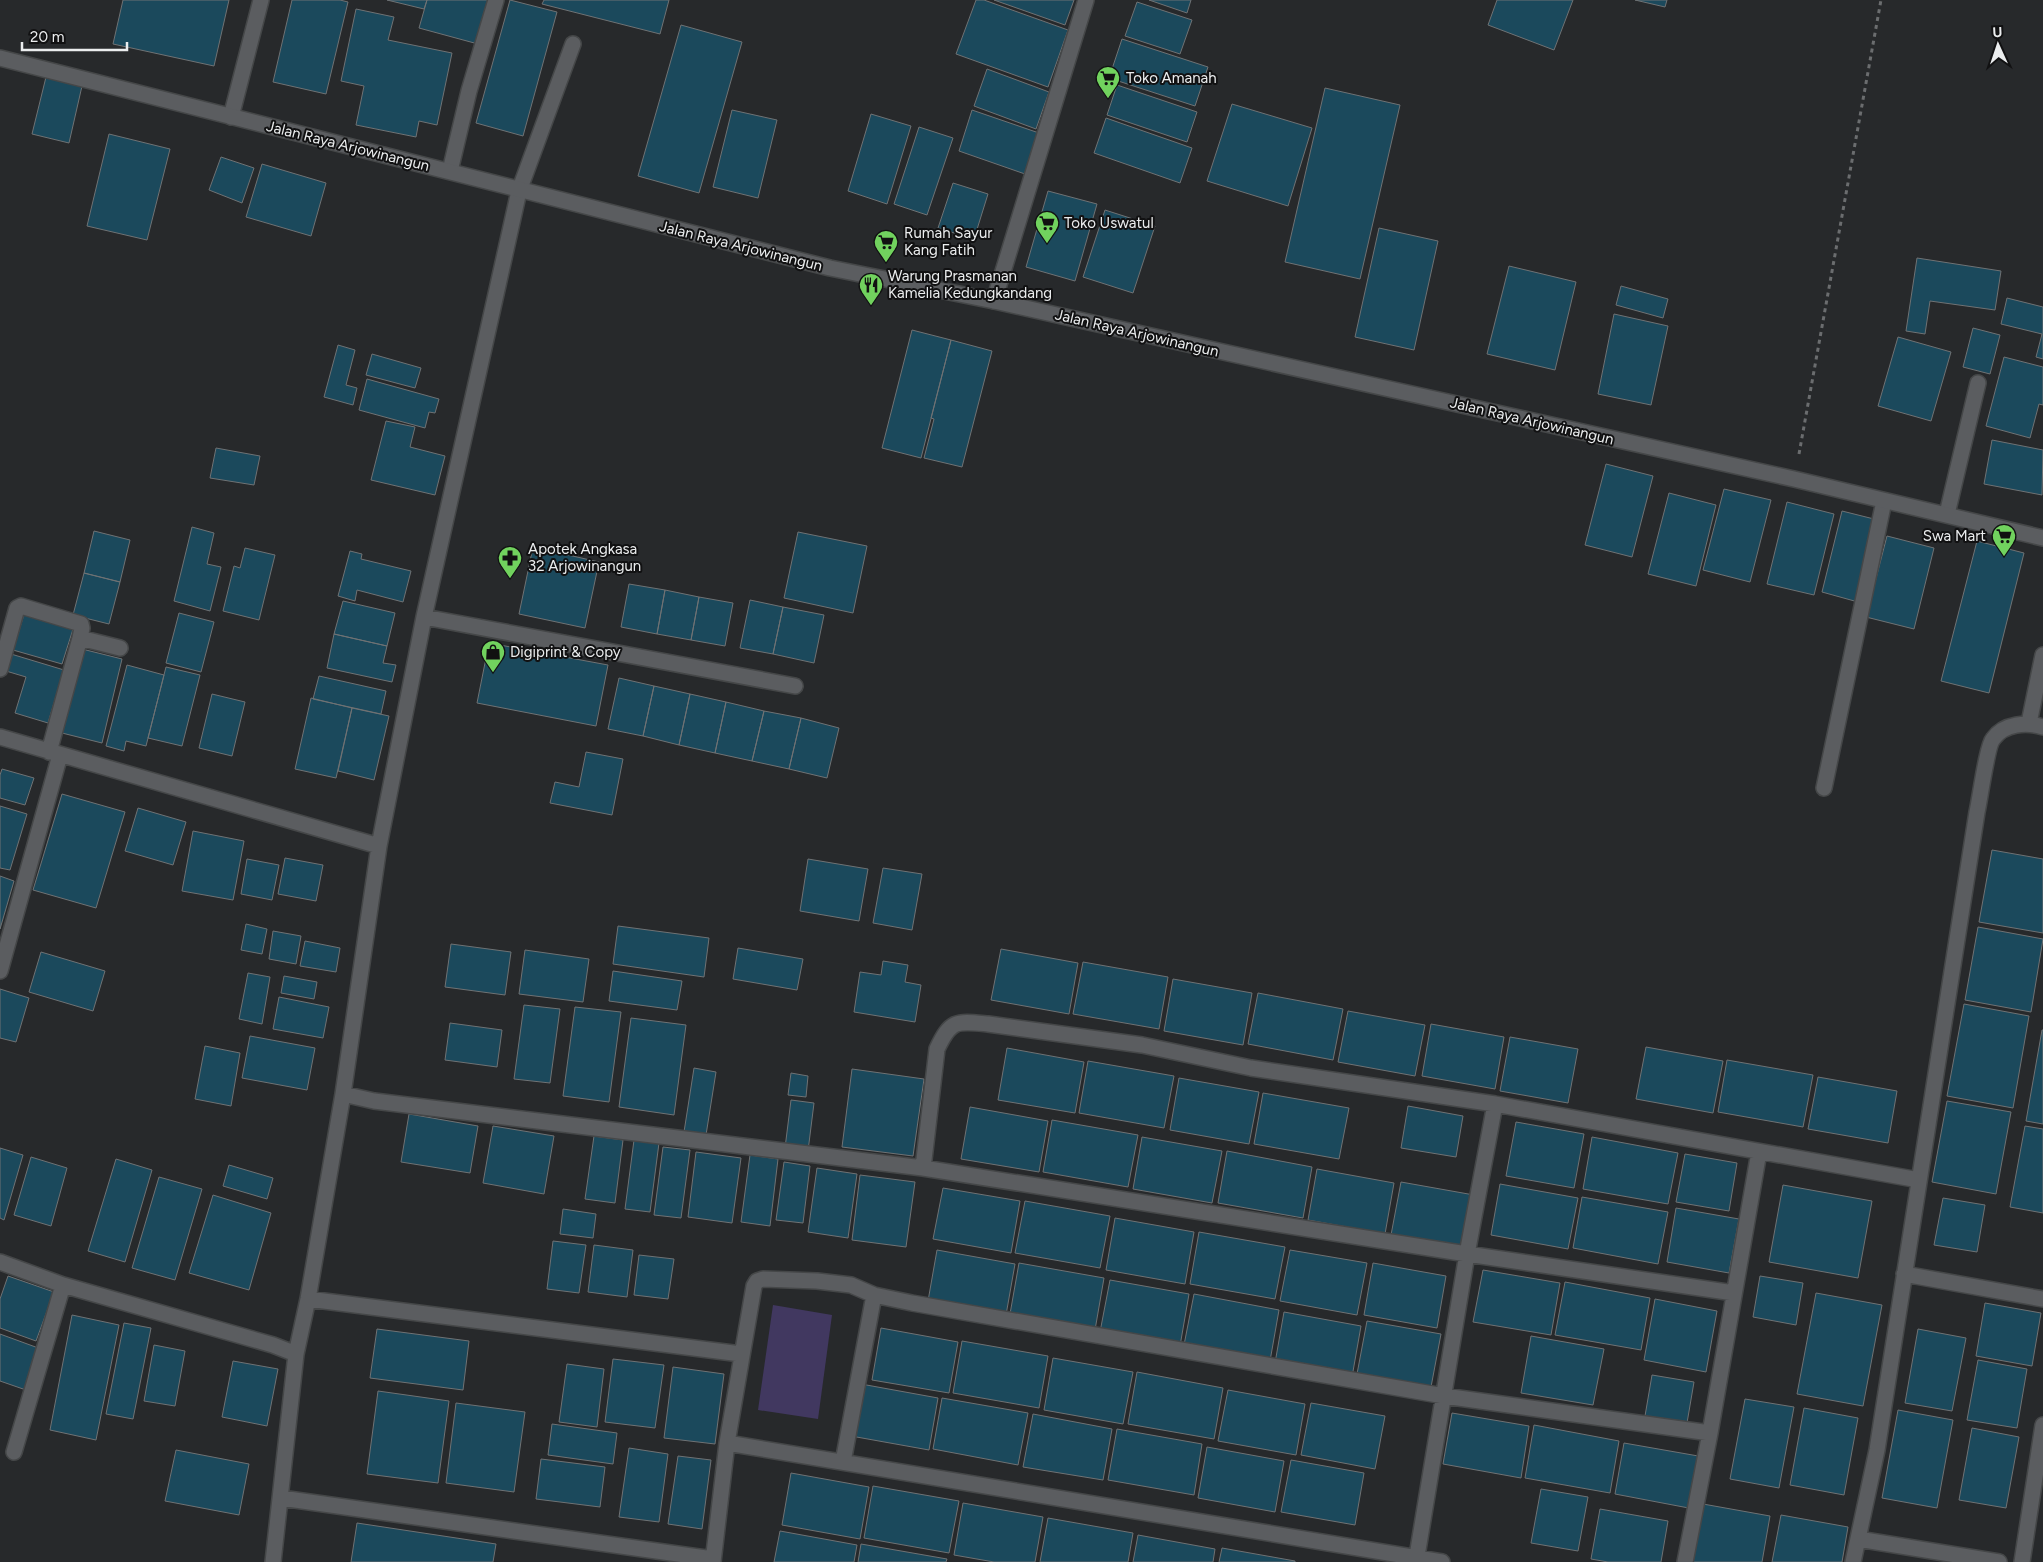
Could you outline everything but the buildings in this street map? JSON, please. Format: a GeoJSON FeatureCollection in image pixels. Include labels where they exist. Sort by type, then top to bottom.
{"type":"FeatureCollection","features":[{"type":"Feature","properties":{"kind":"street"},"geometry":{"type":"LineString","coordinates":[[231,117],[261,0]]}},
{"type":"Feature","properties":{"kind":"street"},"geometry":{"type":"LineString","coordinates":[[450,172],[469,91],[496,0]]}},
{"type":"Feature","properties":{"kind":"street"},"geometry":{"type":"LineString","coordinates":[[994,301],[1086,0]]}},
{"type":"Feature","properties":{"kind":"street"},"geometry":{"type":"LineString","coordinates":[[273,1562],[296,1354],[308,1299],[343,1094],[379,846],[424,617],[519,191],[573,44]]}},
{"type":"Feature","properties":{"kind":"street","name":"Jalan Raya Arjowinangun"},"geometry":{"type":"LineString","coordinates":[[0,58],[519,191],[830,268],[994,301],[1794,479],[2043,538]]}},
{"type":"Feature","properties":{"kind":"street"},"geometry":{"type":"LineString","coordinates":[[1947,514],[1978,383]]}},
{"type":"Feature","properties":{"kind":"street"},"geometry":{"type":"LineString","coordinates":[[1824,788],[1884,501]]}},
{"type":"Feature","properties":{"kind":"street"},"geometry":{"type":"LineString","coordinates":[[0,669],[17,608],[21,606],[81,624],[80,638],[54,754],[0,971]]}},
{"type":"Feature","properties":{"kind":"street"},"geometry":{"type":"LineString","coordinates":[[424,617],[795,686]]}},
{"type":"Feature","properties":{"kind":"street"},"geometry":{"type":"LineString","coordinates":[[80,638],[120,648]]}},
{"type":"Feature","properties":{"kind":"street"},"geometry":{"type":"LineString","coordinates":[[1853,1562],[1877,1450],[1976,821],[1991,740],[2002,730],[2036,725],[2043,655]]}},
{"type":"Feature","properties":{"kind":"street"},"geometry":{"type":"LineString","coordinates":[[0,737],[379,846]]}},
{"type":"Feature","properties":{"kind":"street"},"geometry":{"type":"LineString","coordinates":[[923,1168],[937,1049],[944,1032],[951,1025],[962,1021],[1142,1045],[1251,1068],[1495,1104],[1919,1180]]}},
{"type":"Feature","properties":{"kind":"street"},"geometry":{"type":"LineString","coordinates":[[343,1094],[374,1101],[923,1168],[1467,1254],[1734,1293]]}},
{"type":"Feature","properties":{"kind":"street"},"geometry":{"type":"LineString","coordinates":[[1416,1560],[1467,1254],[1495,1104]]}},
{"type":"Feature","properties":{"kind":"street"},"geometry":{"type":"LineString","coordinates":[[1685,1562],[1760,1152]]}},
{"type":"Feature","properties":{"kind":"street"},"geometry":{"type":"LineString","coordinates":[[0,1262],[63,1285],[273,1345],[296,1354]]}},
{"type":"Feature","properties":{"kind":"street"},"geometry":{"type":"LineString","coordinates":[[1904,1274],[2043,1298]]}},
{"type":"Feature","properties":{"kind":"street"},"geometry":{"type":"LineString","coordinates":[[281,1498],[713,1560],[727,1443],[741,1354],[754,1286],[757,1281],[763,1279],[851,1285],[874,1295],[1444,1396],[1710,1433]]}},
{"type":"Feature","properties":{"kind":"street"},"geometry":{"type":"LineString","coordinates":[[14,1452],[63,1285]]}},
{"type":"Feature","properties":{"kind":"street"},"geometry":{"type":"LineString","coordinates":[[843,1462],[874,1295]]}},
{"type":"Feature","properties":{"kind":"street"},"geometry":{"type":"LineString","coordinates":[[308,1299],[741,1354]]}},
{"type":"Feature","properties":{"kind":"street"},"geometry":{"type":"LineString","coordinates":[[2022,1562],[2043,1425]]}},
{"type":"Feature","properties":{"kind":"street"},"geometry":{"type":"LineString","coordinates":[[727,1443],[1416,1560],[1442,1562]]}},
{"type":"Feature","properties":{"kind":"street"},"geometry":{"type":"LineString","coordinates":[[1858,1539],[2000,1562]]}},
{"type":"Feature","properties":{"kind":"path"},"geometry":{"type":"LineString","coordinates":[[1794,479],[1881,0]]}},
{"type":"Feature","properties":{"kind":"shaded area"},"geometry":{"type":"Polygon","coordinates":[[[773,1305],[832,1315],[818,1419],[758,1410],[773,1305]]]}},
{"type":"Feature","properties":{"kind":"place","name":"Toko Amanah"},"geometry":{"type":"Point","coordinates":[1108,99]}},
{"type":"Feature","properties":{"kind":"place","name":"Toko Uswatul"},"geometry":{"type":"Point","coordinates":[1047,244]}},
{"type":"Feature","properties":{"kind":"place","name":"Rumah Sayur Kang Fatih"},"geometry":{"type":"Point","coordinates":[886,263]}},
{"type":"Feature","properties":{"kind":"place","name":"Warung Prasmanan Kamelia Kedungkandang"},"geometry":{"type":"Point","coordinates":[871,306]}},
{"type":"Feature","properties":{"kind":"place","name":"Swa Mart"},"geometry":{"type":"Point","coordinates":[2004,557]}},
{"type":"Feature","properties":{"kind":"place","name":"Apotek Angkasa 32 Arjowinangun"},"geometry":{"type":"Point","coordinates":[510,579]}},
{"type":"Feature","properties":{"kind":"place","name":"Digiprint & Copy"},"geometry":{"type":"Point","coordinates":[493,673]}}]}
